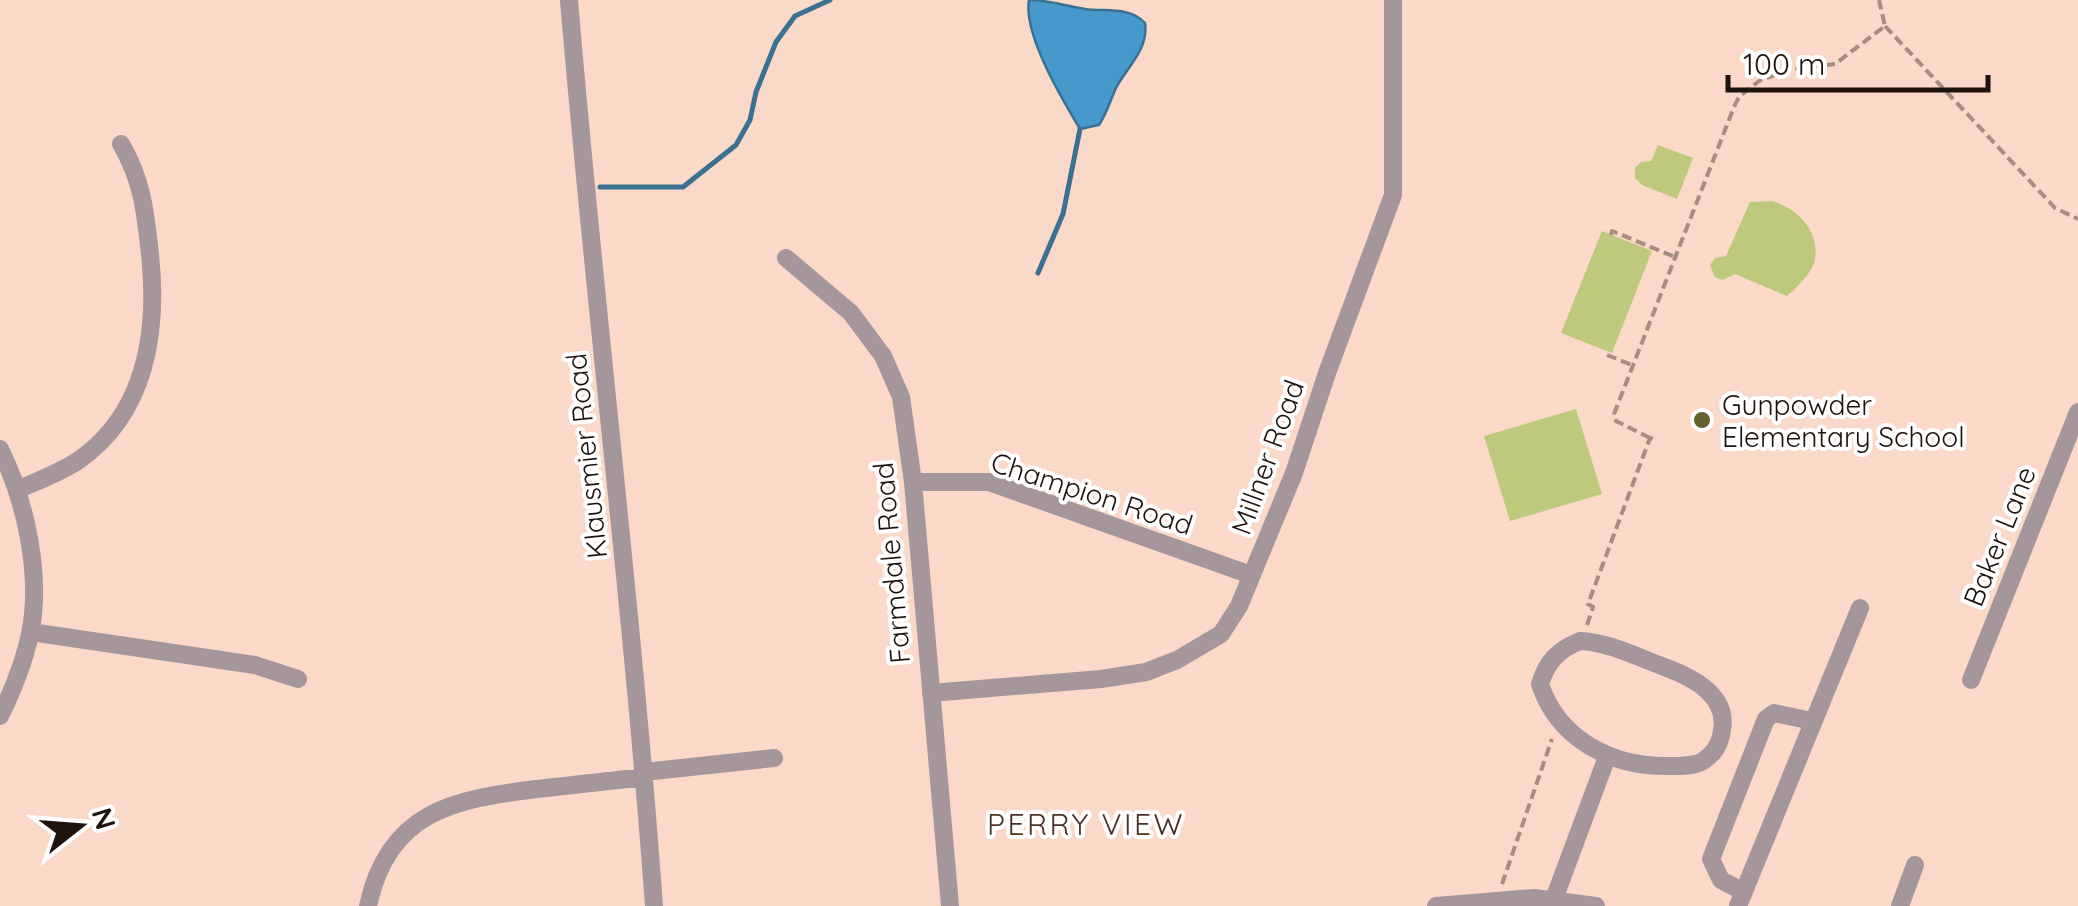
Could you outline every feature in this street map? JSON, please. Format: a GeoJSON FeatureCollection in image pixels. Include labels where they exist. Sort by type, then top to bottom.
{"type":"FeatureCollection","features":[{"type":"Feature","properties":{"kind":"street","name":"Klausmier Road"},"geometry":{"type":"LineString","coordinates":[[569,0],[654,906]]}},
{"type":"Feature","properties":{"kind":"street","name":"Millner Road"},"geometry":{"type":"LineString","coordinates":[[931,693],[1146,672],[1177,660],[1221,634],[1239,606],[1294,473],[1393,195],[1393,0]]}},
{"type":"Feature","properties":{"kind":"street"},"geometry":{"type":"LineString","coordinates":[[16,490],[70,466],[92,449],[118,419],[149,354],[153,297],[141,183],[121,144]]}},
{"type":"Feature","properties":{"kind":"street","name":"Farmdale Road"},"geometry":{"type":"LineString","coordinates":[[786,258],[851,313],[882,356],[901,397],[950,906]]}},
{"type":"Feature","properties":{"kind":"street","name":"Baker Lane"},"geometry":{"type":"LineString","coordinates":[[1972,680],[2078,412]]}},
{"type":"Feature","properties":{"kind":"street"},"geometry":{"type":"LineString","coordinates":[[0,449],[16,490],[32,571],[31,632],[0,716]]}},
{"type":"Feature","properties":{"kind":"street","name":"Champion Road"},"geometry":{"type":"LineString","coordinates":[[912,482],[989,482],[1252,575]]}},
{"type":"Feature","properties":{"kind":"street"},"geometry":{"type":"LineString","coordinates":[[1812,721],[1774,712],[1768,715],[1759,735],[1711,859],[1721,880],[1741,899],[1860,608]]}},
{"type":"Feature","properties":{"kind":"street"},"geometry":{"type":"LineString","coordinates":[[31,632],[255,665],[298,678]]}},
{"type":"Feature","properties":{"kind":"street"},"geometry":{"type":"LineString","coordinates":[[1596,642],[1686,675],[1718,702],[1724,718],[1719,746],[1700,763],[1646,766],[1608,757],[1572,732],[1545,699],[1540,684],[1543,674],[1562,648],[1596,642]]}},
{"type":"Feature","properties":{"kind":"street"},"geometry":{"type":"LineString","coordinates":[[1554,899],[1608,757]]}},
{"type":"Feature","properties":{"kind":"street"},"geometry":{"type":"LineString","coordinates":[[368,906],[378,873],[392,848],[420,819],[436,809],[482,796],[774,758]]}},
{"type":"Feature","properties":{"kind":"street"},"geometry":{"type":"LineString","coordinates":[[1900,906],[1915,865]]}},
{"type":"Feature","properties":{"kind":"street"},"geometry":{"type":"LineString","coordinates":[[1436,906],[1534,898],[1596,906]]}},
{"type":"Feature","properties":{"kind":"path"},"geometry":{"type":"LineString","coordinates":[[1879,0],[1885,26],[2055,208],[2076,218]]}},
{"type":"Feature","properties":{"kind":"path"},"geometry":{"type":"LineString","coordinates":[[1587,624],[1594,607],[1588,604],[1653,439],[1614,418],[1740,97],[1772,74],[1836,64],[1885,26]]}},
{"type":"Feature","properties":{"kind":"path"},"geometry":{"type":"LineString","coordinates":[[1611,235],[1612,232],[1675,256]]}},
{"type":"Feature","properties":{"kind":"path"},"geometry":{"type":"LineString","coordinates":[[1607,355],[1632,366]]}},
{"type":"Feature","properties":{"kind":"path"},"geometry":{"type":"LineString","coordinates":[[1502,884],[1554,734]]}},
{"type":"Feature","properties":{"kind":"green space"},"geometry":{"type":"Polygon","coordinates":[[[1658,145],[1693,158],[1677,199],[1642,185],[1635,178],[1635,168],[1641,162],[1651,161],[1658,145]]]}},
{"type":"Feature","properties":{"kind":"green space"},"geometry":{"type":"Polygon","coordinates":[[[1772,201],[1791,209],[1806,223],[1816,252],[1812,268],[1787,296],[1735,274],[1722,280],[1715,277],[1710,265],[1715,258],[1726,256],[1750,202],[1772,201]]]}},
{"type":"Feature","properties":{"kind":"green space"},"geometry":{"type":"Polygon","coordinates":[[[1602,231],[1652,251],[1612,353],[1561,333],[1602,231]]]}},
{"type":"Feature","properties":{"kind":"green space"},"geometry":{"type":"Polygon","coordinates":[[[1576,409],[1602,494],[1510,521],[1484,436],[1576,409]]]}},
{"type":"Feature","properties":{"kind":"water"},"geometry":{"type":"Polygon","coordinates":[[[1029,0],[1125,12],[1145,23],[1144,41],[1099,125],[1080,129],[1064,101],[1038,48],[1029,0]]]}},
{"type":"Feature","properties":{"kind":"waterway"},"geometry":{"type":"LineString","coordinates":[[600,187],[683,187],[736,145],[750,120],[756,92],[776,42],[795,16],[830,0]]}},
{"type":"Feature","properties":{"kind":"waterway"},"geometry":{"type":"LineString","coordinates":[[1038,273],[1063,214],[1080,129]]}},
{"type":"Feature","properties":{"kind":"place","name":"Gunpowder Elementary School"},"geometry":{"type":"Point","coordinates":[1702,420]}},
{"type":"Feature","properties":{"kind":"district","name":"PERRY VIEW"},"geometry":{"type":"Point","coordinates":[1086,824]}}]}
